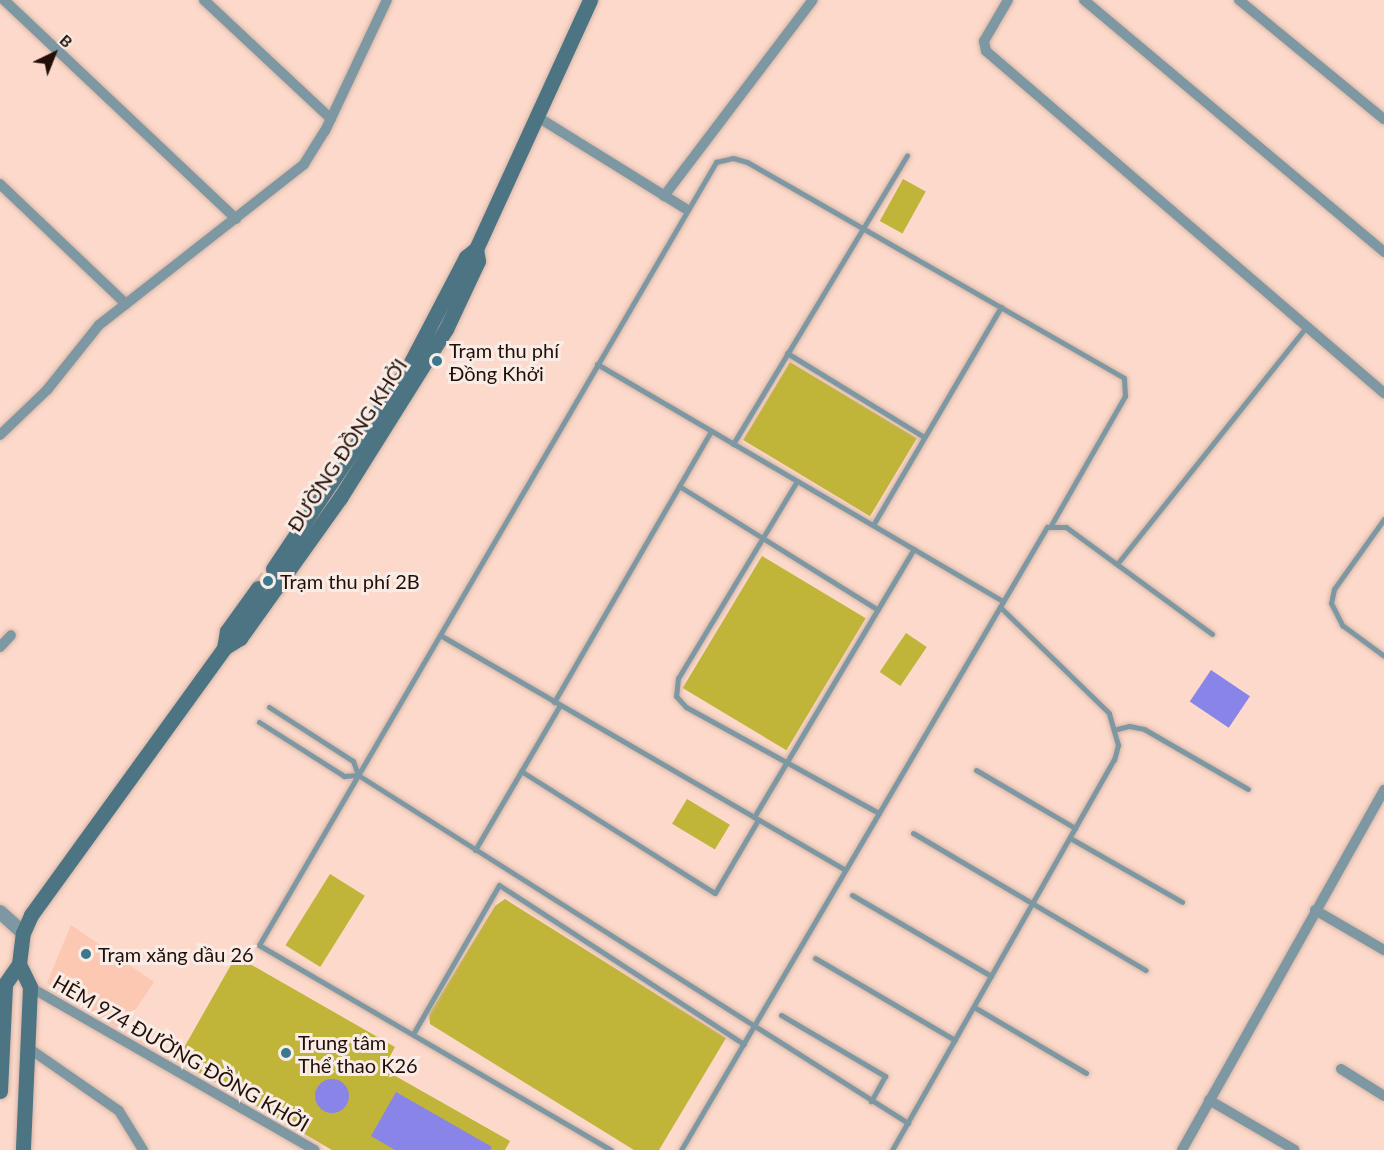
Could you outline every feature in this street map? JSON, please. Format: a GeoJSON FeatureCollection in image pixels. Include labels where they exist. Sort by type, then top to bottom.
{"type":"FeatureCollection","features":[{"type":"Feature","properties":{"kind":"main road","name":"ĐƯỜNG ĐỒNG KHỞI"},"geometry":{"type":"LineString","coordinates":[[5,984],[19,964],[22,933],[30,915],[224,648],[240,638],[371,452],[446,329],[476,266],[476,249],[590,0]]}},
{"type":"Feature","properties":{"kind":"main road","name":"ĐƯỜNG ĐỒNG KHỞI"},"geometry":{"type":"LineString","coordinates":[[274,563],[310,516],[409,366],[466,257],[476,249]]}},
{"type":"Feature","properties":{"kind":"main road","name":"ĐƯỜNG ĐỒNG KHỞI"},"geometry":{"type":"LineString","coordinates":[[224,648],[225,634],[248,603],[255,586]]}},
{"type":"Feature","properties":{"kind":"main road"},"geometry":{"type":"LineString","coordinates":[[19,964],[30,987],[23,1150]]}},
{"type":"Feature","properties":{"kind":"main road"},"geometry":{"type":"LineString","coordinates":[[0,1091],[5,984],[30,987]]}},
{"type":"Feature","properties":{"kind":"street"},"geometry":{"type":"LineString","coordinates":[[4,0],[236,219]]}},
{"type":"Feature","properties":{"kind":"street"},"geometry":{"type":"LineString","coordinates":[[204,0],[331,119]]}},
{"type":"Feature","properties":{"kind":"street"},"geometry":{"type":"LineString","coordinates":[[0,435],[47,390],[87,338],[126,304],[304,164],[331,119],[387,0]]}},
{"type":"Feature","properties":{"kind":"street"},"geometry":{"type":"LineString","coordinates":[[664,196],[813,0]]}},
{"type":"Feature","properties":{"kind":"street"},"geometry":{"type":"LineString","coordinates":[[1008,0],[984,41],[986,51],[1384,393]]}},
{"type":"Feature","properties":{"kind":"street"},"geometry":{"type":"LineString","coordinates":[[1084,0],[1384,252]]}},
{"type":"Feature","properties":{"kind":"street"},"geometry":{"type":"LineString","coordinates":[[1239,0],[1384,119]]}},
{"type":"Feature","properties":{"kind":"street"},"geometry":{"type":"LineString","coordinates":[[536,116],[686,209]]}},
{"type":"Feature","properties":{"kind":"street"},"geometry":{"type":"LineString","coordinates":[[0,184],[126,304]]}},
{"type":"Feature","properties":{"kind":"street"},"geometry":{"type":"LineString","coordinates":[[0,647],[11,635]]}},
{"type":"Feature","properties":{"kind":"street"},"geometry":{"type":"LineString","coordinates":[[1182,1150],[1384,790]]}},
{"type":"Feature","properties":{"kind":"street"},"geometry":{"type":"LineString","coordinates":[[1315,910],[1384,950]]}},
{"type":"Feature","properties":{"kind":"street"},"geometry":{"type":"LineString","coordinates":[[0,912],[22,933]]}},
{"type":"Feature","properties":{"kind":"street","name":"HẺM 974 ĐƯỜNG ĐỒNG KHỞI"},"geometry":{"type":"LineString","coordinates":[[30,987],[315,1150]]}},
{"type":"Feature","properties":{"kind":"street"},"geometry":{"type":"LineString","coordinates":[[27,1047],[119,1111],[143,1150]]}},
{"type":"Feature","properties":{"kind":"street"},"geometry":{"type":"LineString","coordinates":[[1341,1069],[1384,1096]]}},
{"type":"Feature","properties":{"kind":"street"},"geometry":{"type":"LineString","coordinates":[[1209,1100],[1295,1150]]}},
{"type":"Feature","properties":{"kind":"lane"},"geometry":{"type":"LineString","coordinates":[[733,444],[907,154]]}},
{"type":"Feature","properties":{"kind":"lane"},"geometry":{"type":"LineString","coordinates":[[611,1150],[259,945],[711,166],[733,158],[863,228],[1121,375],[1127,386],[1051,525],[1001,604],[681,1150]]}},
{"type":"Feature","properties":{"kind":"lane"},"geometry":{"type":"LineString","coordinates":[[873,525],[1000,307]]}},
{"type":"Feature","properties":{"kind":"lane"},"geometry":{"type":"LineString","coordinates":[[1117,564],[1307,326]]}},
{"type":"Feature","properties":{"kind":"lane"},"geometry":{"type":"LineString","coordinates":[[788,353],[924,437]]}},
{"type":"Feature","properties":{"kind":"lane"},"geometry":{"type":"LineString","coordinates":[[597,364],[914,549],[1001,604],[1102,705],[1117,729],[1114,760],[892,1150]]}},
{"type":"Feature","properties":{"kind":"lane"},"geometry":{"type":"LineString","coordinates":[[475,850],[711,431]]}},
{"type":"Feature","properties":{"kind":"lane"},"geometry":{"type":"LineString","coordinates":[[797,481],[675,691],[686,707],[879,813]]}},
{"type":"Feature","properties":{"kind":"lane"},"geometry":{"type":"LineString","coordinates":[[679,486],[878,610]]}},
{"type":"Feature","properties":{"kind":"lane"},"geometry":{"type":"LineString","coordinates":[[1384,519],[1334,589],[1331,603],[1342,625],[1384,656]]}},
{"type":"Feature","properties":{"kind":"lane"},"geometry":{"type":"LineString","coordinates":[[1051,525],[1066,527],[1212,634]]}},
{"type":"Feature","properties":{"kind":"lane"},"geometry":{"type":"LineString","coordinates":[[521,771],[715,893],[787,762],[914,549]]}},
{"type":"Feature","properties":{"kind":"lane"},"geometry":{"type":"LineString","coordinates":[[440,635],[845,870]]}},
{"type":"Feature","properties":{"kind":"lane"},"geometry":{"type":"LineString","coordinates":[[268,707],[353,761],[358,775]]}},
{"type":"Feature","properties":{"kind":"lane"},"geometry":{"type":"LineString","coordinates":[[259,722],[344,776],[358,775],[753,1028],[908,1123]]}},
{"type":"Feature","properties":{"kind":"lane"},"geometry":{"type":"LineString","coordinates":[[1117,729],[1129,726],[1144,729],[1248,789]]}},
{"type":"Feature","properties":{"kind":"lane"},"geometry":{"type":"LineString","coordinates":[[976,770],[1075,828]]}},
{"type":"Feature","properties":{"kind":"lane"},"geometry":{"type":"LineString","coordinates":[[913,833],[1146,970]]}},
{"type":"Feature","properties":{"kind":"lane"},"geometry":{"type":"LineString","coordinates":[[1070,838],[1182,902]]}},
{"type":"Feature","properties":{"kind":"lane"},"geometry":{"type":"LineString","coordinates":[[412,1034],[500,885],[744,1044]]}},
{"type":"Feature","properties":{"kind":"lane"},"geometry":{"type":"LineString","coordinates":[[852,895],[991,976]]}},
{"type":"Feature","properties":{"kind":"lane"},"geometry":{"type":"LineString","coordinates":[[815,958],[955,1040]]}},
{"type":"Feature","properties":{"kind":"lane"},"geometry":{"type":"LineString","coordinates":[[974,1007],[1086,1073]]}},
{"type":"Feature","properties":{"kind":"lane"},"geometry":{"type":"LineString","coordinates":[[781,1015],[885,1076],[871,1101]]}},
{"type":"Feature","properties":{"kind":"shaded area"},"geometry":{"type":"Polygon","coordinates":[[[903,179],[926,192],[902,234],[880,221],[903,179]]]}},
{"type":"Feature","properties":{"kind":"shaded area"},"geometry":{"type":"Polygon","coordinates":[[[790,362],[917,438],[870,516],[743,440],[790,362]]]}},
{"type":"Feature","properties":{"kind":"shaded area"},"geometry":{"type":"Polygon","coordinates":[[[762,556],[866,618],[786,750],[683,688],[762,556]]]}},
{"type":"Feature","properties":{"kind":"shaded area"},"geometry":{"type":"Polygon","coordinates":[[[906,633],[927,647],[900,686],[880,672],[906,633]]]}},
{"type":"Feature","properties":{"kind":"shaded area"},"geometry":{"type":"Polygon","coordinates":[[[1211,670],[1250,696],[1229,728],[1190,702],[1211,670]]]}},
{"type":"Feature","properties":{"kind":"shaded area"},"geometry":{"type":"Polygon","coordinates":[[[687,799],[730,825],[715,850],[672,824],[687,799]]]}},
{"type":"Feature","properties":{"kind":"shaded area"},"geometry":{"type":"Polygon","coordinates":[[[330,874],[365,896],[320,967],[285,945],[330,874]]]}},
{"type":"Feature","properties":{"kind":"shaded area"},"geometry":{"type":"Polygon","coordinates":[[[505,899],[726,1038],[659,1150],[634,1150],[430,1024],[429,1014],[495,906],[505,899]]]}},
{"type":"Feature","properties":{"kind":"shaded area","name":"Trạm xăng dầu 26"},"geometry":{"type":"Polygon","coordinates":[[[71,925],[154,982],[122,1030],[47,983],[71,925]]]}},
{"type":"Feature","properties":{"kind":"shaded area","name":"Trung tâm Thể thao K26"},"geometry":{"type":"Polygon","coordinates":[[[236,956],[395,1047],[383,1069],[510,1141],[505,1150],[332,1150],[177,1060],[236,956]]]}},
{"type":"Feature","properties":{"kind":"shaded area"},"geometry":{"type":"Polygon","coordinates":[[[332,1079],[344,1084],[349,1096],[344,1108],[332,1113],[320,1108],[315,1096],[320,1084],[332,1079]]]}},
{"type":"Feature","properties":{"kind":"shaded area"},"geometry":{"type":"Polygon","coordinates":[[[396,1092],[492,1147],[490,1150],[395,1150],[371,1136],[396,1092]]]}},
{"type":"Feature","properties":{"kind":"tunnel"},"geometry":{"type":"LineString","coordinates":[[258,588],[273,569]]}},
{"type":"Feature","properties":{"kind":"place","name":"Trạm thu phí Đồng Khởi"},"geometry":{"type":"Point","coordinates":[437,361]}},
{"type":"Feature","properties":{"kind":"place","name":"Trạm thu phí 2B"},"geometry":{"type":"Point","coordinates":[268,581]}},
{"type":"Feature","properties":{"kind":"place","name":"Trạm xăng dầu 26"},"geometry":{"type":"Point","coordinates":[86,954]}},
{"type":"Feature","properties":{"kind":"place","name":"Trung tâm Thể thao K26"},"geometry":{"type":"Point","coordinates":[286,1053]}}]}
